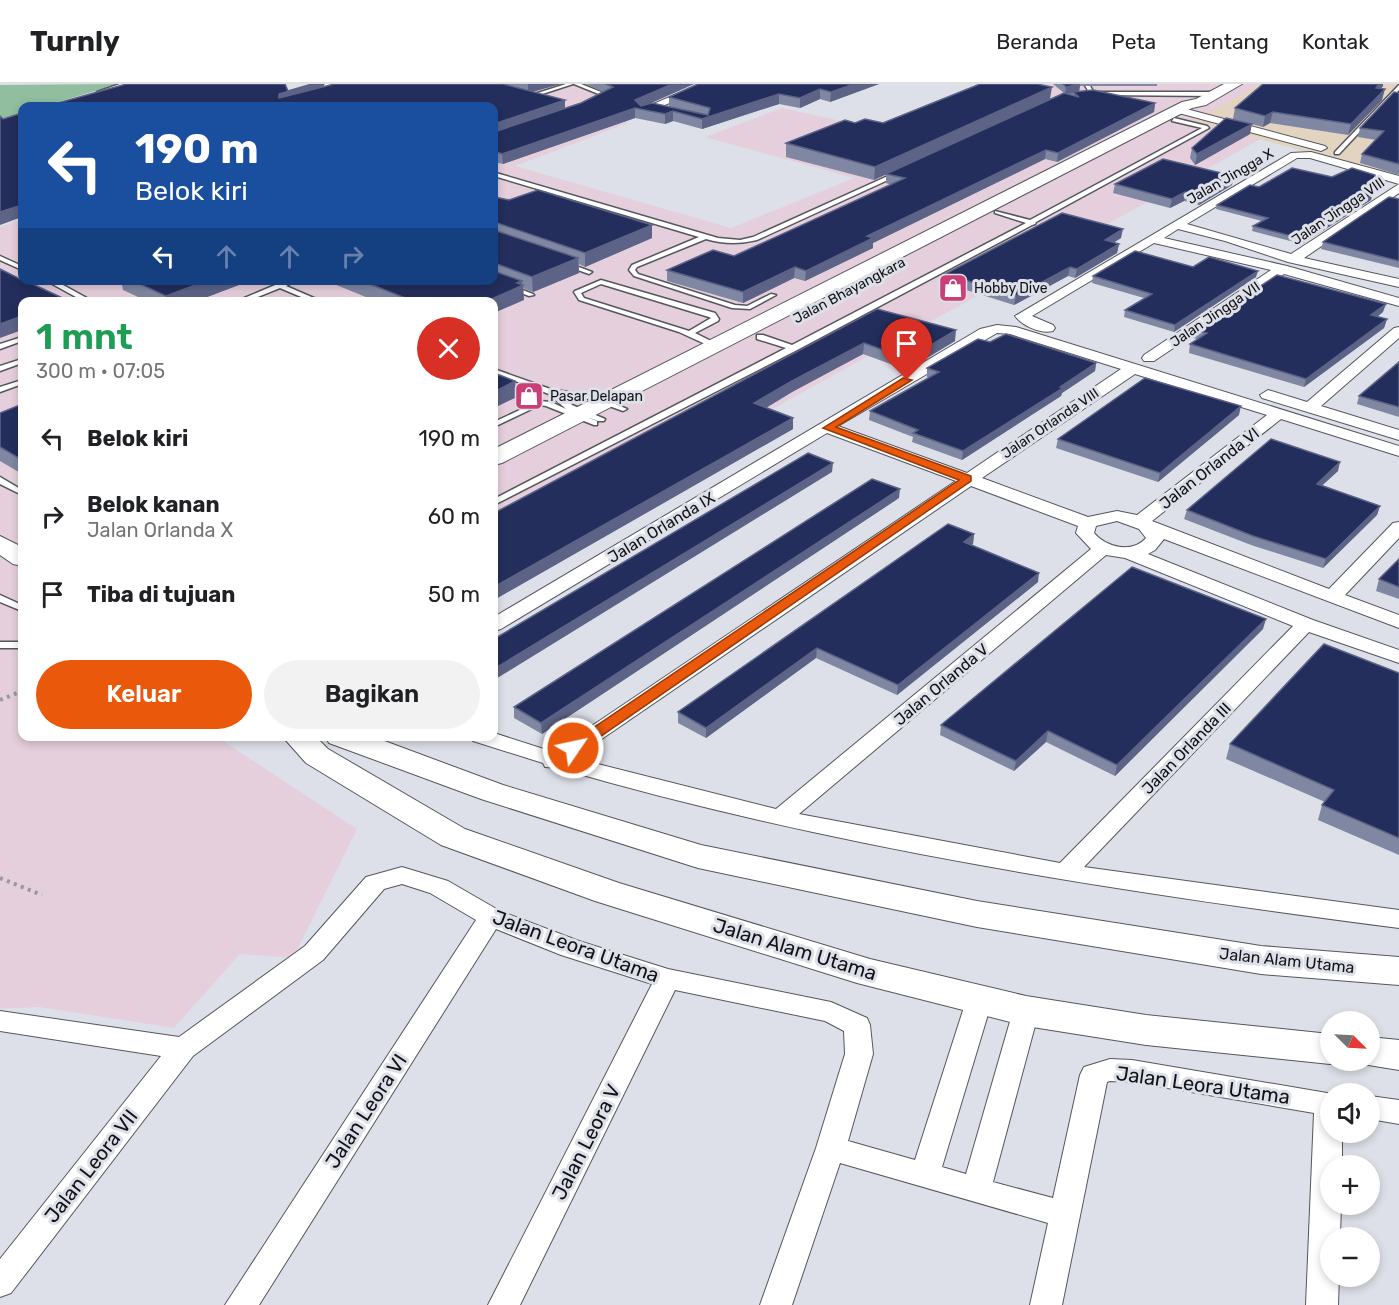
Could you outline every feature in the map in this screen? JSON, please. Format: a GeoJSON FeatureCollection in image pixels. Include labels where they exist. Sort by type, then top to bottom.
{"type":"FeatureCollection","features":[{"type":"Feature","properties":{"kind":"main road","name":"Jalan Bhayangkara"},"geometry":{"type":"LineString","coordinates":[[498,456],[598,414],[760,337],[1235,84]]}},
{"type":"Feature","properties":{"kind":"main road","name":"Jalan Bhayangkara"},"geometry":{"type":"LineString","coordinates":[[498,470],[717,346],[1192,108]]}},
{"type":"Feature","properties":{"kind":"main road"},"geometry":{"type":"LineString","coordinates":[[0,544],[18,555]]}},
{"type":"Feature","properties":{"kind":"main road","name":"Jalan Alam Utama"},"geometry":{"type":"LineString","coordinates":[[302,741],[316,756],[439,831],[453,837],[607,892],[870,973],[1026,1011],[1146,1030],[1320,1047]]}},
{"type":"Feature","properties":{"kind":"main road","name":"Jalan Alam Utama"},"geometry":{"type":"LineString","coordinates":[[354,741],[492,792],[698,856],[1000,917],[1262,960],[1399,971]]}},
{"type":"Feature","properties":{"kind":"main road"},"geometry":{"type":"LineString","coordinates":[[1380,1053],[1399,1055]]}},
{"type":"Feature","properties":{"kind":"street"},"geometry":{"type":"LineString","coordinates":[[672,113],[646,109],[709,84]]}},
{"type":"Feature","properties":{"kind":"street"},"geometry":{"type":"LineString","coordinates":[[1192,108],[1399,171]]}},
{"type":"Feature","properties":{"kind":"street","name":"Jalan Jingga X"},"geometry":{"type":"LineString","coordinates":[[1149,358],[1024,320],[1024,313],[1300,154],[1311,155],[1399,180]]}},
{"type":"Feature","properties":{"kind":"street","name":"Jalan Jingga VIII"},"geometry":{"type":"LineString","coordinates":[[1287,264],[1399,188]]}},
{"type":"Feature","properties":{"kind":"street"},"geometry":{"type":"LineString","coordinates":[[1176,225],[1229,238],[1287,264],[1399,302]]}},
{"type":"Feature","properties":{"kind":"street"},"geometry":{"type":"LineString","coordinates":[[1152,239],[1399,284]]}},
{"type":"Feature","properties":{"kind":"street","name":"Jalan Jingga VII"},"geometry":{"type":"LineString","coordinates":[[1149,358],[1287,264]]}},
{"type":"Feature","properties":{"kind":"street","name":"Jalan Orlanda IX"},"geometry":{"type":"LineString","coordinates":[[498,623],[828,428],[985,332],[997,329],[1011,330],[1133,368]]}},
{"type":"Feature","properties":{"kind":"street"},"geometry":{"type":"LineString","coordinates":[[1310,407],[1399,332]]}},
{"type":"Feature","properties":{"kind":"street"},"geometry":{"type":"LineString","coordinates":[[1149,358],[1399,435]]}},
{"type":"Feature","properties":{"kind":"street"},"geometry":{"type":"LineString","coordinates":[[1133,368],[1399,451]]}},
{"type":"Feature","properties":{"kind":"street","name":"Jalan Orlanda VIII"},"geometry":{"type":"LineString","coordinates":[[554,762],[1133,368]]}},
{"type":"Feature","properties":{"kind":"street","name":"Jalan Orlanda VI"},"geometry":{"type":"LineString","coordinates":[[1144,525],[1279,413]]}},
{"type":"Feature","properties":{"kind":"street"},"geometry":{"type":"LineString","coordinates":[[828,428],[1088,523],[1106,517],[1144,525],[1399,622]]}},
{"type":"Feature","properties":{"kind":"street"},"geometry":{"type":"LineString","coordinates":[[1088,523],[1085,533],[1088,539],[1104,548],[1126,552],[1137,552],[1151,545],[1155,539],[1144,525]]}},
{"type":"Feature","properties":{"kind":"street"},"geometry":{"type":"LineString","coordinates":[[1332,597],[1399,527]]}},
{"type":"Feature","properties":{"kind":"street","name":"Jalan Orlanda V"},"geometry":{"type":"LineString","coordinates":[[779,819],[1104,548]]}},
{"type":"Feature","properties":{"kind":"street"},"geometry":{"type":"LineString","coordinates":[[1126,552],[1306,624],[1399,657]]}},
{"type":"Feature","properties":{"kind":"street","name":"Jalan Orlanda III"},"geometry":{"type":"LineString","coordinates":[[1065,872],[1306,624]]}},
{"type":"Feature","properties":{"kind":"street"},"geometry":{"type":"LineString","coordinates":[[495,741],[554,762],[839,832],[1166,890],[1399,919]]}},
{"type":"Feature","properties":{"kind":"street","name":"Jalan Leora Utama"},"geometry":{"type":"LineString","coordinates":[[183,1048],[314,953],[375,883],[388,877],[402,875],[423,881],[491,917],[570,948],[668,979],[831,1012],[857,1025],[859,1054],[831,1148],[776,1305]]}},
{"type":"Feature","properties":{"kind":"street","name":"Jalan Leora VI"},"geometry":{"type":"LineString","coordinates":[[241,1305],[491,917]]}},
{"type":"Feature","properties":{"kind":"street","name":"Jalan Leora V"},"geometry":{"type":"LineString","coordinates":[[504,1305],[668,979]]}},
{"type":"Feature","properties":{"kind":"street"},"geometry":{"type":"LineString","coordinates":[[925,1176],[979,1001]]}},
{"type":"Feature","properties":{"kind":"street"},"geometry":{"type":"LineString","coordinates":[[976,1190],[1026,1011]]}},
{"type":"Feature","properties":{"kind":"street"},"geometry":{"type":"LineString","coordinates":[[0,1021],[183,1048]]}},
{"type":"Feature","properties":{"kind":"street","name":"Jalan Leora VII"},"geometry":{"type":"LineString","coordinates":[[0,1283],[183,1048]]}},
{"type":"Feature","properties":{"kind":"street","name":"Jalan Leora Utama"},"geometry":{"type":"LineString","coordinates":[[1046,1305],[1094,1075],[1110,1070],[1132,1071],[1320,1102]]}},
{"type":"Feature","properties":{"kind":"street"},"geometry":{"type":"LineString","coordinates":[[1380,1109],[1399,1112]]}},
{"type":"Feature","properties":{"kind":"street"},"geometry":{"type":"LineString","coordinates":[[1322,1305],[1328,1143]]}},
{"type":"Feature","properties":{"kind":"street"},"geometry":{"type":"LineString","coordinates":[[831,1148],[1065,1215]]}},
{"type":"Feature","properties":{"kind":"lane"},"geometry":{"type":"LineString","coordinates":[[92,94],[125,84]]}},
{"type":"Feature","properties":{"kind":"lane"},"geometry":{"type":"LineString","coordinates":[[530,97],[571,84]]}},
{"type":"Feature","properties":{"kind":"lane"},"geometry":{"type":"LineString","coordinates":[[576,84],[608,96],[597,102]]}},
{"type":"Feature","properties":{"kind":"lane"},"geometry":{"type":"LineString","coordinates":[[1086,84],[1093,94]]}},
{"type":"Feature","properties":{"kind":"lane"},"geometry":{"type":"LineString","coordinates":[[324,94],[333,91],[326,85]]}},
{"type":"Feature","properties":{"kind":"lane"},"geometry":{"type":"LineString","coordinates":[[1336,153],[1399,87]]}},
{"type":"Feature","properties":{"kind":"lane"},"geometry":{"type":"LineString","coordinates":[[498,500],[1033,223],[1206,129],[1192,108],[1093,94],[1083,95]]}},
{"type":"Feature","properties":{"kind":"lane"},"geometry":{"type":"LineString","coordinates":[[520,95],[548,101]]}},
{"type":"Feature","properties":{"kind":"lane"},"geometry":{"type":"LineString","coordinates":[[99,100],[110,97]]}},
{"type":"Feature","properties":{"kind":"lane"},"geometry":{"type":"LineString","coordinates":[[498,175],[731,242],[755,238],[904,171]]}},
{"type":"Feature","properties":{"kind":"lane"},"geometry":{"type":"LineString","coordinates":[[533,192],[542,188]]}},
{"type":"Feature","properties":{"kind":"lane"},"geometry":{"type":"LineString","coordinates":[[997,212],[1033,223]]}},
{"type":"Feature","properties":{"kind":"lane"},"geometry":{"type":"LineString","coordinates":[[707,236],[634,266],[632,270],[636,275],[734,307],[748,308],[773,295]]}},
{"type":"Feature","properties":{"kind":"lane"},"geometry":{"type":"LineString","coordinates":[[0,258],[18,266]]}},
{"type":"Feature","properties":{"kind":"lane"},"geometry":{"type":"LineString","coordinates":[[10,262],[18,259]]}},
{"type":"Feature","properties":{"kind":"lane"},"geometry":{"type":"LineString","coordinates":[[557,261],[589,272]]}},
{"type":"Feature","properties":{"kind":"lane"},"geometry":{"type":"LineString","coordinates":[[689,334],[715,319],[711,315],[665,300],[601,282],[577,292],[581,299],[689,334],[717,346]]}},
{"type":"Feature","properties":{"kind":"lane"},"geometry":{"type":"LineString","coordinates":[[498,283],[531,295]]}},
{"type":"Feature","properties":{"kind":"lane"},"geometry":{"type":"LineString","coordinates":[[58,285],[81,297]]}},
{"type":"Feature","properties":{"kind":"lane"},"geometry":{"type":"LineString","coordinates":[[251,297],[281,286],[308,297]]}},
{"type":"Feature","properties":{"kind":"lane"},"geometry":{"type":"LineString","coordinates":[[760,337],[794,348]]}},
{"type":"Feature","properties":{"kind":"lane"},"geometry":{"type":"LineString","coordinates":[[0,347],[18,340]]}},
{"type":"Feature","properties":{"kind":"lane"},"geometry":{"type":"LineString","coordinates":[[0,369],[18,363]]}},
{"type":"Feature","properties":{"kind":"lane"},"geometry":{"type":"LineString","coordinates":[[498,372],[552,392],[591,397],[598,414]]}},
{"type":"Feature","properties":{"kind":"lane"},"geometry":{"type":"LineString","coordinates":[[0,390],[18,383]]}},
{"type":"Feature","properties":{"kind":"lane"},"geometry":{"type":"LineString","coordinates":[[552,392],[569,407],[598,414]]}},
{"type":"Feature","properties":{"kind":"lane"},"geometry":{"type":"LineString","coordinates":[[498,417],[552,392]]}},
{"type":"Feature","properties":{"kind":"lane"},"geometry":{"type":"LineString","coordinates":[[498,423],[539,403],[598,414]]}},
{"type":"Feature","properties":{"kind":"lane"},"geometry":{"type":"LineString","coordinates":[[0,480],[18,491]]}},
{"type":"Feature","properties":{"kind":"lane"},"geometry":{"type":"LineString","coordinates":[[0,598],[18,606]]}},
{"type":"Feature","properties":{"kind":"lane"},"geometry":{"type":"LineString","coordinates":[[0,645],[18,645]]}},
{"type":"Feature","properties":{"kind":"path"},"geometry":{"type":"LineString","coordinates":[[0,700],[18,693]]}},
{"type":"Feature","properties":{"kind":"path"},"geometry":{"type":"LineString","coordinates":[[0,878],[42,895]]}},
{"type":"Feature","properties":{"kind":"shaded area"},"geometry":{"type":"Polygon","coordinates":[[[388,84],[607,84],[609,105],[628,123],[515,166],[731,228],[854,178],[705,137],[782,108],[882,130],[986,84],[1261,84],[1194,121],[1261,139],[498,561],[498,297],[18,297],[18,741],[223,741],[357,829],[293,958],[240,954],[174,1028],[39,1007],[0,1009],[0,227],[18,220],[18,285],[498,285],[498,102],[475,102],[388,84]]]}},
{"type":"Feature","properties":{"kind":"shaded area"},"geometry":{"type":"Polygon","coordinates":[[[1261,84],[1399,84],[1399,177],[1193,121],[1261,84]]]}},
{"type":"Feature","properties":{"kind":"green space"},"geometry":{"type":"Polygon","coordinates":[[[119,84],[58,102],[18,102],[18,114],[0,119],[0,85],[119,84]]]}},
{"type":"Feature","properties":{"kind":"building"},"geometry":{"type":"Polygon","coordinates":[[[126,84],[285,84],[288,91],[312,84],[279,94],[279,98],[334,84],[503,84],[565,100],[498,123],[498,102],[61,102],[126,84]]]}},
{"type":"Feature","properties":{"kind":"building"},"geometry":{"type":"Polygon","coordinates":[[[606,84],[672,84],[635,100],[641,106],[652,103],[708,115],[710,108],[669,97],[698,84],[854,84],[831,92],[820,89],[800,98],[779,94],[702,119],[673,111],[665,114],[635,108],[502,154],[498,152],[498,131],[581,103],[613,87],[606,84]]]}},
{"type":"Feature","properties":{"kind":"building"},"geometry":{"type":"Polygon","coordinates":[[[980,84],[1037,84],[1052,87],[875,167],[786,143],[845,120],[855,123],[865,119],[883,123],[980,84]]]}},
{"type":"Feature","properties":{"kind":"building"},"geometry":{"type":"Polygon","coordinates":[[[1063,84],[1080,84],[1066,87],[1063,84]]]}},
{"type":"Feature","properties":{"kind":"building"},"geometry":{"type":"Polygon","coordinates":[[[1263,84],[1379,84],[1376,88],[1385,89],[1351,124],[1273,112],[1265,116],[1235,108],[1263,84]]]}},
{"type":"Feature","properties":{"kind":"building"},"geometry":{"type":"Polygon","coordinates":[[[1093,90],[1155,103],[1058,153],[1046,150],[867,236],[873,238],[806,271],[795,267],[743,292],[667,270],[713,250],[734,256],[905,178],[886,174],[1064,93],[1079,97],[1073,92],[1093,90]]]}},
{"type":"Feature","properties":{"kind":"building"},"geometry":{"type":"Polygon","coordinates":[[[1394,92],[1399,93],[1399,164],[1362,154],[1384,131],[1360,128],[1394,92]]]}},
{"type":"Feature","properties":{"kind":"building"},"geometry":{"type":"Polygon","coordinates":[[[18,114],[18,206],[0,212],[0,116],[3,119],[18,114]]]}},
{"type":"Feature","properties":{"kind":"building"},"geometry":{"type":"Polygon","coordinates":[[[1226,118],[1252,124],[1197,154],[1192,148],[1226,118]]]}},
{"type":"Feature","properties":{"kind":"building"},"geometry":{"type":"Polygon","coordinates":[[[1163,159],[1234,176],[1201,196],[1185,192],[1172,199],[1115,184],[1163,159]]]}},
{"type":"Feature","properties":{"kind":"building"},"geometry":{"type":"Polygon","coordinates":[[[1292,168],[1332,177],[1352,168],[1375,175],[1372,195],[1303,239],[1253,226],[1268,218],[1217,205],[1250,185],[1259,187],[1292,168]]]}},
{"type":"Feature","properties":{"kind":"building"},"geometry":{"type":"Polygon","coordinates":[[[538,190],[652,225],[585,253],[498,223],[498,198],[509,200],[538,190]]]}},
{"type":"Feature","properties":{"kind":"building"},"geometry":{"type":"Polygon","coordinates":[[[1389,197],[1399,199],[1399,261],[1323,242],[1389,197]]]}},
{"type":"Feature","properties":{"kind":"building"},"geometry":{"type":"Polygon","coordinates":[[[1062,213],[1123,229],[1105,240],[1119,244],[1077,269],[1070,267],[1016,296],[945,274],[1062,213]]]}},
{"type":"Feature","properties":{"kind":"building"},"geometry":{"type":"Polygon","coordinates":[[[498,231],[578,258],[532,277],[498,264],[498,231]]]}},
{"type":"Feature","properties":{"kind":"building"},"geometry":{"type":"Polygon","coordinates":[[[1135,251],[1193,267],[1209,257],[1258,271],[1175,325],[1125,310],[1152,294],[1093,276],[1135,251]]]}},
{"type":"Feature","properties":{"kind":"building"},"geometry":{"type":"Polygon","coordinates":[[[0,269],[18,278],[18,285],[35,285],[60,297],[18,297],[18,317],[0,324],[0,269]]]}},
{"type":"Feature","properties":{"kind":"building"},"geometry":{"type":"Polygon","coordinates":[[[498,272],[522,281],[517,283],[523,285],[496,297],[402,297],[372,285],[498,285],[498,272]]]}},
{"type":"Feature","properties":{"kind":"building"},"geometry":{"type":"Polygon","coordinates":[[[1277,275],[1386,304],[1371,315],[1387,319],[1306,379],[1190,344],[1207,333],[1194,330],[1277,275]]]}},
{"type":"Feature","properties":{"kind":"building"},"geometry":{"type":"Polygon","coordinates":[[[142,285],[196,285],[166,296],[142,285]]]}},
{"type":"Feature","properties":{"kind":"building"},"geometry":{"type":"Polygon","coordinates":[[[877,309],[956,330],[908,359],[864,343],[792,381],[754,403],[793,418],[498,585],[498,511],[877,309]]]}},
{"type":"Feature","properties":{"kind":"building"},"geometry":{"type":"Polygon","coordinates":[[[1006,334],[1096,363],[1060,387],[1063,388],[963,451],[913,433],[918,430],[870,411],[939,372],[927,368],[978,339],[990,342],[1006,334]]]}},
{"type":"Feature","properties":{"kind":"building"},"geometry":{"type":"Polygon","coordinates":[[[1399,362],[1399,407],[1359,396],[1399,362]]]}},
{"type":"Feature","properties":{"kind":"building"},"geometry":{"type":"Polygon","coordinates":[[[498,375],[515,381],[498,390],[498,375]]]}},
{"type":"Feature","properties":{"kind":"building"},"geometry":{"type":"Polygon","coordinates":[[[1145,378],[1241,406],[1160,473],[1058,439],[1145,378]]]}},
{"type":"Feature","properties":{"kind":"building"},"geometry":{"type":"Polygon","coordinates":[[[18,406],[18,458],[0,447],[0,413],[18,406]]]}},
{"type":"Feature","properties":{"kind":"building"},"geometry":{"type":"Polygon","coordinates":[[[1271,439],[1340,462],[1317,484],[1380,506],[1326,559],[1253,536],[1187,510],[1271,439]]]}},
{"type":"Feature","properties":{"kind":"building"},"geometry":{"type":"Polygon","coordinates":[[[808,453],[833,463],[498,667],[498,637],[808,453]]]}},
{"type":"Feature","properties":{"kind":"building"},"geometry":{"type":"Polygon","coordinates":[[[872,479],[900,489],[541,723],[514,707],[872,479]]]}},
{"type":"Feature","properties":{"kind":"building"},"geometry":{"type":"Polygon","coordinates":[[[948,524],[974,534],[964,542],[1039,573],[898,685],[817,648],[706,728],[678,712],[948,524]]]}},
{"type":"Feature","properties":{"kind":"building"},"geometry":{"type":"Polygon","coordinates":[[[1399,559],[1399,587],[1379,579],[1399,559]]]}},
{"type":"Feature","properties":{"kind":"building"},"geometry":{"type":"Polygon","coordinates":[[[1132,567],[1266,619],[1117,765],[1048,731],[1016,761],[941,725],[1132,567]]]}},
{"type":"Feature","properties":{"kind":"building"},"geometry":{"type":"Polygon","coordinates":[[[1324,644],[1399,673],[1399,838],[1322,805],[1334,790],[1230,744],[1324,644]]]}},
{"type":"Feature","properties":{"kind":"place","name":"Hobby Dive"},"geometry":{"type":"Point","coordinates":[953,288]}},
{"type":"Feature","properties":{"kind":"place","name":"Pasar Delapan"},"geometry":{"type":"Point","coordinates":[529,396]}},
{"type":"Feature","properties":{"kind":"route"},"geometry":{"type":"LineString","coordinates":[[573,748],[967,479],[828,428],[907,380]]}}]}
